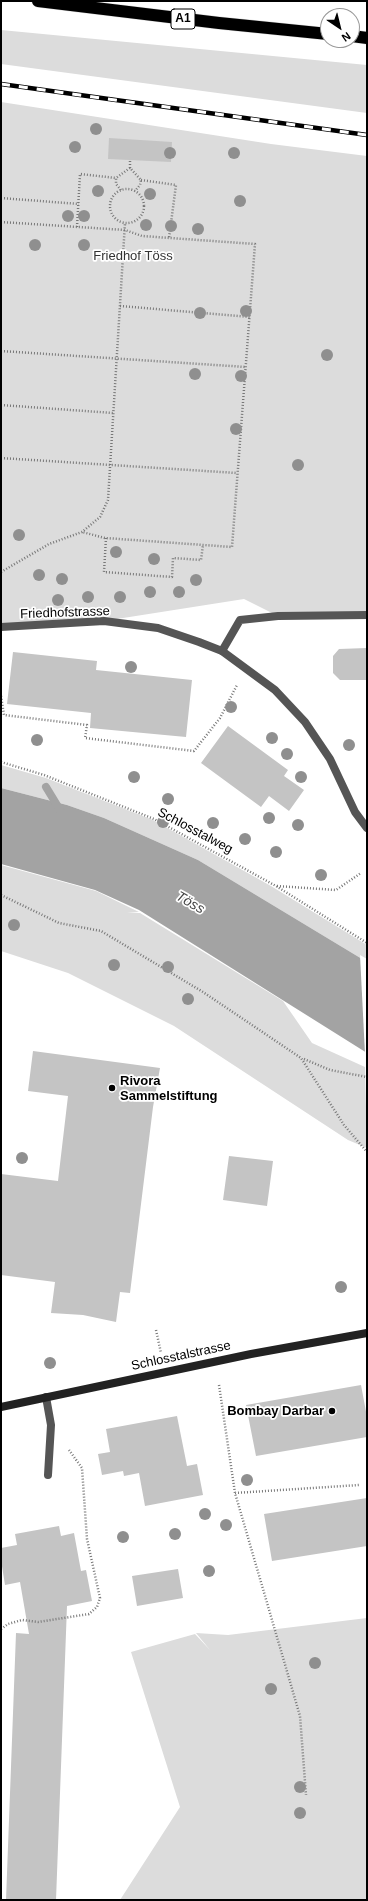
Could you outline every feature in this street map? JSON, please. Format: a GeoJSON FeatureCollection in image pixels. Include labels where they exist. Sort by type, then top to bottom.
{"type":"FeatureCollection","features":[{"type":"Feature","properties":{"kind":"highway","name":"A1"},"geometry":{"type":"LineString","coordinates":[[38,1],[189,20],[320,33]]}},
{"type":"Feature","properties":{"kind":"main road","name":"Schlosstalstrasse"},"geometry":{"type":"LineString","coordinates":[[1,1407],[251,1354],[367,1333]]}},
{"type":"Feature","properties":{"kind":"street"},"geometry":{"type":"LineString","coordinates":[[222,652],[240,620],[278,616],[367,615]]}},
{"type":"Feature","properties":{"kind":"street","name":"Friedhofstrasse"},"geometry":{"type":"LineString","coordinates":[[1,627],[104,621],[158,628],[199,642],[222,652],[246,667],[275,690],[305,722],[330,759],[355,812],[367,828]]}},
{"type":"Feature","properties":{"kind":"street"},"geometry":{"type":"LineString","coordinates":[[46,1397],[51,1425],[48,1475]]}},
{"type":"Feature","properties":{"kind":"path"},"geometry":{"type":"LineString","coordinates":[[130,160],[130,168],[141,180],[176,184],[169,238]]}},
{"type":"Feature","properties":{"kind":"path"},"geometry":{"type":"LineString","coordinates":[[78,227],[80,174],[116,178],[130,168]]}},
{"type":"Feature","properties":{"kind":"path"},"geometry":{"type":"LineString","coordinates":[[116,178],[116,184],[122,190]]}},
{"type":"Feature","properties":{"kind":"path"},"geometry":{"type":"LineString","coordinates":[[135,192],[140,185],[141,180]]}},
{"type":"Feature","properties":{"kind":"path"},"geometry":{"type":"LineString","coordinates":[[122,190],[135,192],[143,202],[142,214],[138,219],[126,223],[119,222],[114,217],[110,205],[116,193],[122,190]]}},
{"type":"Feature","properties":{"kind":"path"},"geometry":{"type":"LineString","coordinates":[[1,198],[79,204]]}},
{"type":"Feature","properties":{"kind":"path"},"geometry":{"type":"LineString","coordinates":[[1,222],[125,230],[142,236],[255,244],[232,547],[106,538],[82,532]]}},
{"type":"Feature","properties":{"kind":"path"},"geometry":{"type":"LineString","coordinates":[[1,572],[49,544],[82,532],[100,517],[108,500],[126,223]]}},
{"type":"Feature","properties":{"kind":"path"},"geometry":{"type":"LineString","coordinates":[[120,306],[250,317]]}},
{"type":"Feature","properties":{"kind":"path"},"geometry":{"type":"LineString","coordinates":[[1,351],[246,367]]}},
{"type":"Feature","properties":{"kind":"path"},"geometry":{"type":"LineString","coordinates":[[1,405],[113,413]]}},
{"type":"Feature","properties":{"kind":"path"},"geometry":{"type":"LineString","coordinates":[[1,458],[237,473]]}},
{"type":"Feature","properties":{"kind":"path"},"geometry":{"type":"LineString","coordinates":[[106,538],[104,572],[172,577],[173,558],[201,560],[203,545]]}},
{"type":"Feature","properties":{"kind":"path"},"geometry":{"type":"LineString","coordinates":[[1,696],[4,715],[87,725],[85,738],[194,751],[220,718],[246,667]]}},
{"type":"Feature","properties":{"kind":"path","name":"Schlosstalweg"},"geometry":{"type":"LineString","coordinates":[[1,762],[44,775],[154,819],[276,886],[367,943]]}},
{"type":"Feature","properties":{"kind":"path"},"geometry":{"type":"LineString","coordinates":[[276,886],[336,890],[361,873]]}},
{"type":"Feature","properties":{"kind":"path"},"geometry":{"type":"LineString","coordinates":[[1,895],[59,923],[101,931],[203,992],[301,1058],[330,1070],[367,1077]]}},
{"type":"Feature","properties":{"kind":"path"},"geometry":{"type":"LineString","coordinates":[[301,1058],[344,1125],[367,1152]]}},
{"type":"Feature","properties":{"kind":"path"},"geometry":{"type":"LineString","coordinates":[[156,1330],[161,1353]]}},
{"type":"Feature","properties":{"kind":"path"},"geometry":{"type":"LineString","coordinates":[[219,1385],[236,1493],[300,1716],[306,1795]]}},
{"type":"Feature","properties":{"kind":"path"},"geometry":{"type":"LineString","coordinates":[[1,1629],[8,1624],[22,1620],[38,1622],[89,1614],[98,1607],[100,1598],[87,1539],[82,1468],[51,1425]]}},
{"type":"Feature","properties":{"kind":"path"},"geometry":{"type":"LineString","coordinates":[[236,1493],[359,1485]]}},
{"type":"Feature","properties":{"kind":"green space"},"geometry":{"type":"Polygon","coordinates":[[[1,30],[367,65],[367,113],[1,64],[1,30]]]}},
{"type":"Feature","properties":{"kind":"green space","name":"Friedhof Töss"},"geometry":{"type":"Polygon","coordinates":[[[1,102],[271,144],[367,156],[367,615],[278,616],[244,599],[104,621],[1,627],[1,102]]]}},
{"type":"Feature","properties":{"kind":"green space"},"geometry":{"type":"Polygon","coordinates":[[[1,765],[46,778],[153,820],[271,886],[367,945],[367,962],[198,860],[104,818],[67,805],[1,788],[1,765]]]}},
{"type":"Feature","properties":{"kind":"green space"},"geometry":{"type":"Polygon","coordinates":[[[1,865],[96,891],[139,912],[127,913],[140,913],[283,1001],[312,1043],[365,1067],[367,1148],[348,1140],[174,1026],[68,973],[1,951],[1,865]]]}},
{"type":"Feature","properties":{"kind":"green space"},"geometry":{"type":"Polygon","coordinates":[[[367,1618],[367,1900],[120,1900],[180,1807],[131,1652],[195,1634],[210,1650],[196,1633],[228,1635],[367,1618]]]}},
{"type":"Feature","properties":{"kind":"water","name":"Töss"},"geometry":{"type":"Polygon","coordinates":[[[1,788],[67,805],[104,818],[198,860],[367,962],[367,1053],[139,910],[95,890],[1,864],[1,788]]]}},
{"type":"Feature","properties":{"kind":"pier"},"geometry":{"type":"Polygon","coordinates":[[[360,955],[367,959],[367,1055],[365,1054],[360,955]]]}},
{"type":"Feature","properties":{"kind":"building"},"geometry":{"type":"Polygon","coordinates":[[[109,138],[172,142],[171,162],[108,159],[109,138]]]}},
{"type":"Feature","properties":{"kind":"building"},"geometry":{"type":"Polygon","coordinates":[[[367,648],[367,680],[340,680],[333,673],[333,656],[339,649],[367,648]]]}},
{"type":"Feature","properties":{"kind":"building"},"geometry":{"type":"Polygon","coordinates":[[[13,652],[97,661],[96,670],[192,680],[186,737],[90,728],[91,713],[7,704],[13,652]]]}},
{"type":"Feature","properties":{"kind":"building"},"geometry":{"type":"Polygon","coordinates":[[[228,726],[288,770],[284,776],[304,790],[289,811],[269,796],[261,807],[201,763],[228,726]]]}},
{"type":"Feature","properties":{"kind":"building"},"geometry":{"type":"Polygon","coordinates":[[[33,1051],[160,1068],[153,1107],[130,1293],[120,1292],[116,1322],[83,1315],[51,1313],[55,1282],[1,1275],[1,1174],[58,1181],[68,1096],[28,1091],[33,1051]]]}},
{"type":"Feature","properties":{"kind":"building"},"geometry":{"type":"Polygon","coordinates":[[[229,1156],[273,1161],[267,1206],[223,1200],[229,1156]]]}},
{"type":"Feature","properties":{"kind":"building"},"geometry":{"type":"Polygon","coordinates":[[[361,1385],[367,1417],[367,1437],[256,1456],[246,1405],[361,1385]]]}},
{"type":"Feature","properties":{"kind":"building"},"geometry":{"type":"Polygon","coordinates":[[[177,1416],[187,1466],[197,1464],[203,1495],[145,1506],[139,1473],[124,1476],[123,1471],[102,1475],[98,1454],[110,1452],[106,1429],[177,1416]]]}},
{"type":"Feature","properties":{"kind":"building"},"geometry":{"type":"Polygon","coordinates":[[[367,1498],[367,1546],[272,1561],[264,1514],[367,1498]]]}},
{"type":"Feature","properties":{"kind":"building"},"geometry":{"type":"Polygon","coordinates":[[[59,1526],[61,1536],[74,1533],[81,1571],[86,1570],[92,1601],[67,1606],[56,1900],[6,1900],[16,1633],[29,1634],[20,1582],[5,1585],[1,1560],[1,1548],[17,1545],[15,1534],[59,1526]]]}},
{"type":"Feature","properties":{"kind":"building"},"geometry":{"type":"Polygon","coordinates":[[[178,1569],[183,1598],[137,1606],[132,1576],[178,1569]]]}},
{"type":"Feature","properties":{"kind":"waterway"},"geometry":{"type":"LineString","coordinates":[[46,787],[60,810]]}},
{"type":"Feature","properties":{"kind":"railway"},"geometry":{"type":"LineString","coordinates":[[1,84],[367,135]]}},
{"type":"Feature","properties":{"kind":"place","name":"Rivora Sammelstiftung"},"geometry":{"type":"Point","coordinates":[112,1088]}},
{"type":"Feature","properties":{"kind":"place","name":"Bombay Darbar"},"geometry":{"type":"Point","coordinates":[332,1411]}}]}
